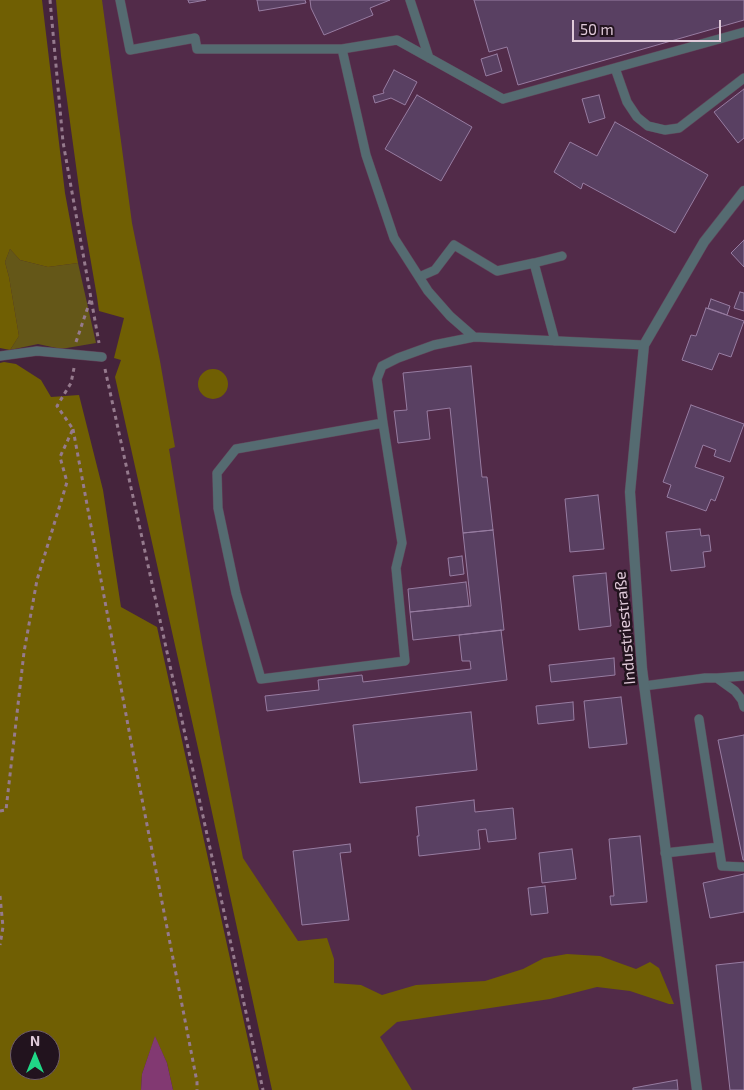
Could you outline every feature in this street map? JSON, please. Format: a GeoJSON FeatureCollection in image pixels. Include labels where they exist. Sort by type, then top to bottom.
{"type":"FeatureCollection","features":[{"type":"Feature","properties":{"kind":"street","name":"Industriestraße"},"geometry":{"type":"LineString","coordinates":[[697,1090],[644,686],[630,492],[644,345],[704,242],[744,191]]}},
{"type":"Feature","properties":{"kind":"lane"},"geometry":{"type":"LineString","coordinates":[[120,0],[130,50],[195,38],[197,49],[342,49],[398,40],[503,99],[744,32]]}},
{"type":"Feature","properties":{"kind":"lane"},"geometry":{"type":"LineString","coordinates":[[410,0],[429,58]]}},
{"type":"Feature","properties":{"kind":"lane"},"geometry":{"type":"LineString","coordinates":[[342,49],[366,155],[394,238],[428,291],[450,316],[474,337]]}},
{"type":"Feature","properties":{"kind":"lane"},"geometry":{"type":"LineString","coordinates":[[615,68],[627,102],[637,117],[648,126],[665,130],[679,128],[744,78]]}},
{"type":"Feature","properties":{"kind":"lane"},"geometry":{"type":"LineString","coordinates":[[419,278],[435,270],[454,245],[497,272],[562,256]]}},
{"type":"Feature","properties":{"kind":"lane"},"geometry":{"type":"LineString","coordinates":[[534,263],[555,341]]}},
{"type":"Feature","properties":{"kind":"lane"},"geometry":{"type":"LineString","coordinates":[[383,423],[236,448],[217,473],[218,508],[236,593],[261,679],[405,661],[396,568],[402,542],[377,379],[382,366],[434,345],[474,337],[644,345]]}},
{"type":"Feature","properties":{"kind":"lane"},"geometry":{"type":"LineString","coordinates":[[0,356],[37,350],[102,357]]}},
{"type":"Feature","properties":{"kind":"lane"},"geometry":{"type":"LineString","coordinates":[[644,686],[705,678],[744,676]]}},
{"type":"Feature","properties":{"kind":"lane"},"geometry":{"type":"LineString","coordinates":[[717,678],[735,691],[742,700],[744,707]]}},
{"type":"Feature","properties":{"kind":"lane"},"geometry":{"type":"LineString","coordinates":[[699,719],[722,866],[744,867]]}},
{"type":"Feature","properties":{"kind":"lane"},"geometry":{"type":"LineString","coordinates":[[666,853],[719,847]]}},
{"type":"Feature","properties":{"kind":"path"},"geometry":{"type":"LineString","coordinates":[[50,0],[63,142],[102,357],[263,1090]]}},
{"type":"Feature","properties":{"kind":"path"},"geometry":{"type":"LineString","coordinates":[[91,298],[72,354],[75,366],[71,383],[58,406],[72,429],[197,1090]]}},
{"type":"Feature","properties":{"kind":"path"},"geometry":{"type":"LineString","coordinates":[[0,811],[6,810],[24,652],[37,580],[67,482],[60,458],[72,429]]}},
{"type":"Feature","properties":{"kind":"path"},"geometry":{"type":"LineString","coordinates":[[0,896],[3,928],[0,945]]}},
{"type":"Feature","properties":{"kind":"shaded area"},"geometry":{"type":"Polygon","coordinates":[[[0,0],[42,0],[65,193],[78,263],[48,267],[20,260],[10,249],[5,262],[19,336],[10,350],[0,348],[0,0]]]}},
{"type":"Feature","properties":{"kind":"shaded area"},"geometry":{"type":"Polygon","coordinates":[[[56,0],[102,0],[132,223],[175,447],[169,449],[202,643],[243,858],[298,941],[327,938],[334,959],[334,983],[361,985],[382,995],[416,985],[485,981],[523,969],[544,958],[567,954],[600,956],[636,969],[650,962],[659,968],[674,1004],[630,991],[597,987],[550,999],[397,1022],[380,1037],[412,1090],[272,1090],[115,377],[121,360],[114,358],[124,318],[99,311],[82,210],[61,56],[56,0]]]}},
{"type":"Feature","properties":{"kind":"shaded area"},"geometry":{"type":"Polygon","coordinates":[[[92,0],[744,0],[744,1090],[284,1090],[232,865],[92,0]]]}},
{"type":"Feature","properties":{"kind":"shaded area"},"geometry":{"type":"Polygon","coordinates":[[[10,249],[20,260],[48,267],[78,263],[96,343],[61,349],[38,344],[10,350],[19,336],[5,262],[10,249]]]}},
{"type":"Feature","properties":{"kind":"shaded area"},"geometry":{"type":"Polygon","coordinates":[[[4,362],[16,364],[41,380],[51,397],[79,395],[103,490],[121,607],[157,627],[259,1090],[173,1090],[167,1063],[155,1037],[142,1074],[141,1090],[0,1090],[0,363],[4,362]]]}},
{"type":"Feature","properties":{"kind":"shaded area"},"geometry":{"type":"Polygon","coordinates":[[[213,369],[219,370],[227,378],[227,390],[219,398],[213,399],[207,398],[199,390],[198,384],[199,378],[207,370],[213,369]]]}},
{"type":"Feature","properties":{"kind":"shaded area"},"geometry":{"type":"Polygon","coordinates":[[[155,1036],[167,1063],[173,1090],[141,1090],[142,1074],[155,1036]]]}},
{"type":"Feature","properties":{"kind":"building"},"geometry":{"type":"Polygon","coordinates":[[[188,0],[206,0],[189,3],[188,0]]]}},
{"type":"Feature","properties":{"kind":"building"},"geometry":{"type":"Polygon","coordinates":[[[257,0],[305,0],[306,3],[259,11],[257,0]]]}},
{"type":"Feature","properties":{"kind":"building"},"geometry":{"type":"Polygon","coordinates":[[[310,0],[390,0],[370,8],[373,15],[324,35],[311,8],[310,0]]]}},
{"type":"Feature","properties":{"kind":"building"},"geometry":{"type":"Polygon","coordinates":[[[474,0],[744,0],[744,20],[518,85],[507,47],[489,52],[474,0]]]}},
{"type":"Feature","properties":{"kind":"building"},"geometry":{"type":"Polygon","coordinates":[[[497,54],[502,71],[486,76],[481,59],[497,54]]]}},
{"type":"Feature","properties":{"kind":"building"},"geometry":{"type":"Polygon","coordinates":[[[394,70],[417,82],[405,105],[391,98],[375,103],[373,96],[384,93],[383,91],[394,70]]]}},
{"type":"Feature","properties":{"kind":"building"},"geometry":{"type":"Polygon","coordinates":[[[744,89],[744,138],[738,143],[714,112],[744,89]]]}},
{"type":"Feature","properties":{"kind":"building"},"geometry":{"type":"Polygon","coordinates":[[[417,95],[472,127],[441,181],[385,149],[417,95]]]}},
{"type":"Feature","properties":{"kind":"building"},"geometry":{"type":"Polygon","coordinates":[[[599,95],[605,118],[589,123],[582,99],[599,95]]]}},
{"type":"Feature","properties":{"kind":"building"},"geometry":{"type":"Polygon","coordinates":[[[615,122],[708,175],[675,233],[583,183],[581,189],[554,172],[570,142],[597,156],[615,122]]]}},
{"type":"Feature","properties":{"kind":"building"},"geometry":{"type":"Polygon","coordinates":[[[744,240],[744,267],[731,253],[744,240]]]}},
{"type":"Feature","properties":{"kind":"building"},"geometry":{"type":"Polygon","coordinates":[[[740,292],[744,293],[744,311],[734,308],[740,292]]]}},
{"type":"Feature","properties":{"kind":"building"},"geometry":{"type":"Polygon","coordinates":[[[711,299],[730,306],[727,315],[708,308],[711,299]]]}},
{"type":"Feature","properties":{"kind":"building"},"geometry":{"type":"Polygon","coordinates":[[[706,308],[744,321],[731,357],[719,353],[712,370],[682,360],[691,335],[696,336],[706,308]]]}},
{"type":"Feature","properties":{"kind":"building"},"geometry":{"type":"Polygon","coordinates":[[[471,366],[482,477],[487,477],[493,530],[463,533],[450,408],[427,411],[430,439],[398,443],[394,411],[407,410],[403,373],[471,366]]]}},
{"type":"Feature","properties":{"kind":"building"},"geometry":{"type":"Polygon","coordinates":[[[691,405],[744,424],[730,462],[714,456],[716,450],[703,445],[695,467],[724,477],[715,501],[711,499],[706,511],[667,497],[671,485],[663,482],[691,405]]]}},
{"type":"Feature","properties":{"kind":"building"},"geometry":{"type":"Polygon","coordinates":[[[598,495],[604,549],[570,552],[565,499],[598,495]]]}},
{"type":"Feature","properties":{"kind":"building"},"geometry":{"type":"Polygon","coordinates":[[[700,529],[701,536],[709,535],[711,551],[703,552],[705,567],[671,571],[666,532],[700,529]]]}},
{"type":"Feature","properties":{"kind":"building"},"geometry":{"type":"Polygon","coordinates":[[[493,530],[504,630],[413,640],[410,612],[471,606],[463,533],[493,530]]]}},
{"type":"Feature","properties":{"kind":"building"},"geometry":{"type":"Polygon","coordinates":[[[462,556],[464,574],[450,576],[448,558],[462,556]]]}},
{"type":"Feature","properties":{"kind":"building"},"geometry":{"type":"Polygon","coordinates":[[[606,573],[611,626],[579,630],[573,576],[606,573]]]}},
{"type":"Feature","properties":{"kind":"building"},"geometry":{"type":"Polygon","coordinates":[[[466,582],[469,606],[410,612],[408,589],[466,582]]]}},
{"type":"Feature","properties":{"kind":"building"},"geometry":{"type":"Polygon","coordinates":[[[501,630],[507,680],[267,711],[265,696],[319,690],[318,680],[362,675],[363,682],[471,669],[470,661],[462,661],[459,635],[501,630]]]}},
{"type":"Feature","properties":{"kind":"building"},"geometry":{"type":"Polygon","coordinates":[[[614,658],[615,675],[551,682],[549,665],[614,658]]]}},
{"type":"Feature","properties":{"kind":"building"},"geometry":{"type":"Polygon","coordinates":[[[621,697],[627,744],[589,748],[584,701],[621,697]]]}},
{"type":"Feature","properties":{"kind":"building"},"geometry":{"type":"Polygon","coordinates":[[[573,702],[574,720],[538,724],[536,706],[573,702]]]}},
{"type":"Feature","properties":{"kind":"building"},"geometry":{"type":"Polygon","coordinates":[[[471,712],[477,770],[360,783],[353,725],[471,712]]]}},
{"type":"Feature","properties":{"kind":"building"},"geometry":{"type":"Polygon","coordinates":[[[744,735],[744,860],[743,860],[718,740],[744,735]]]}},
{"type":"Feature","properties":{"kind":"building"},"geometry":{"type":"Polygon","coordinates":[[[474,800],[475,812],[513,808],[516,839],[488,842],[486,829],[478,830],[480,849],[419,856],[416,807],[474,800]]]}},
{"type":"Feature","properties":{"kind":"building"},"geometry":{"type":"Polygon","coordinates":[[[640,836],[647,902],[611,905],[610,896],[614,896],[609,839],[640,836]]]}},
{"type":"Feature","properties":{"kind":"building"},"geometry":{"type":"Polygon","coordinates":[[[350,844],[351,852],[340,853],[349,920],[302,925],[293,851],[350,844]]]}},
{"type":"Feature","properties":{"kind":"building"},"geometry":{"type":"Polygon","coordinates":[[[572,849],[576,879],[542,883],[539,853],[572,849]]]}},
{"type":"Feature","properties":{"kind":"building"},"geometry":{"type":"Polygon","coordinates":[[[744,874],[744,912],[710,918],[703,883],[744,874]]]}},
{"type":"Feature","properties":{"kind":"building"},"geometry":{"type":"Polygon","coordinates":[[[545,886],[548,913],[531,915],[528,888],[545,886]]]}},
{"type":"Feature","properties":{"kind":"building"},"geometry":{"type":"Polygon","coordinates":[[[744,962],[744,1090],[730,1090],[716,965],[744,962]]]}},
{"type":"Feature","properties":{"kind":"building"},"geometry":{"type":"Polygon","coordinates":[[[677,1080],[678,1090],[633,1090],[633,1088],[677,1080]]]}}]}
